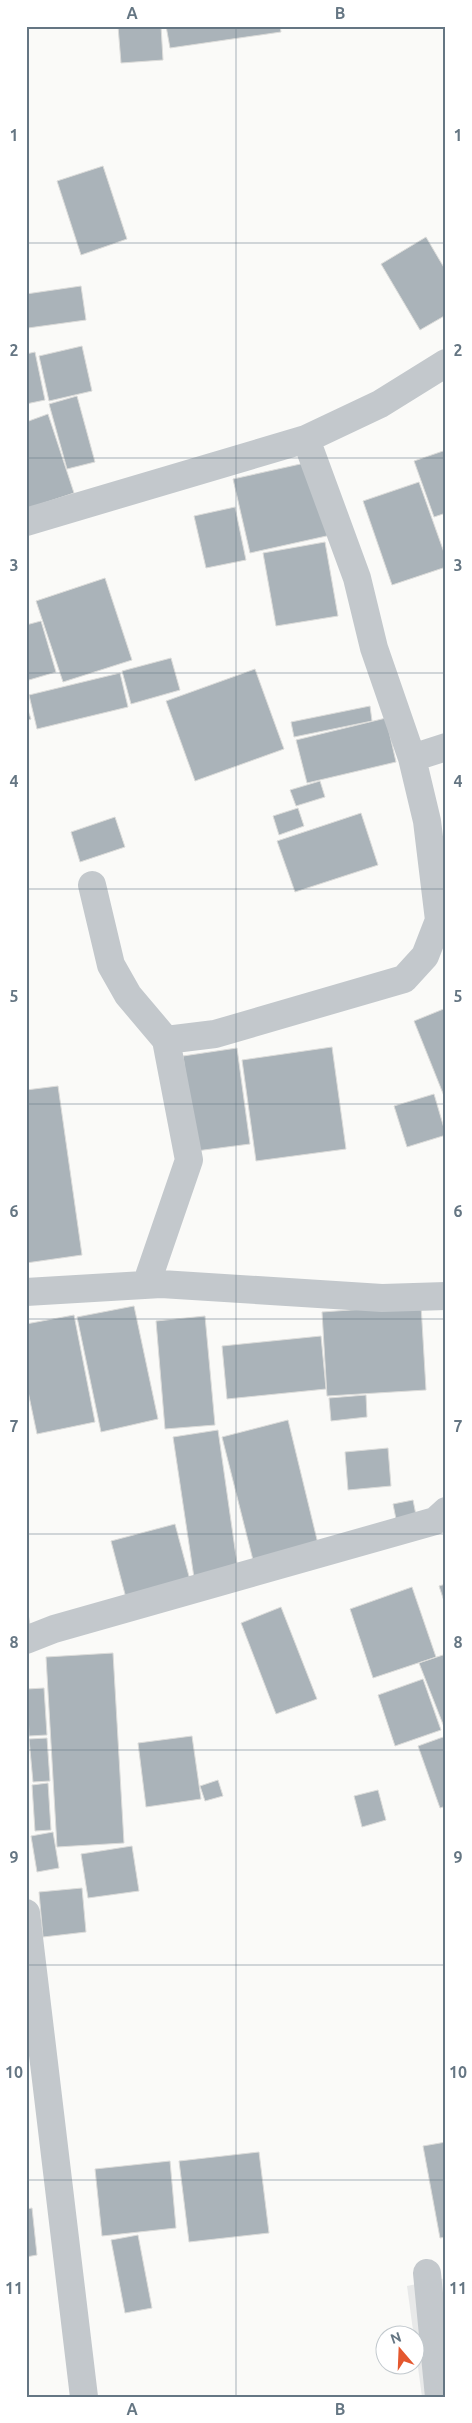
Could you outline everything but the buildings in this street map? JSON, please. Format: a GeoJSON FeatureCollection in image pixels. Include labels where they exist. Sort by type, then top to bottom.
{"type":"FeatureCollection","features":[{"type":"Feature","properties":{"kind":"street"},"geometry":{"type":"LineString","coordinates":[[26,522],[306,439],[380,404],[446,363]]}},
{"type":"Feature","properties":{"kind":"street"},"geometry":{"type":"LineString","coordinates":[[166,1040],[215,1034],[404,979],[425,956],[438,920],[427,821],[412,758],[374,648],[357,578],[306,439]]}},
{"type":"Feature","properties":{"kind":"street"},"geometry":{"type":"LineString","coordinates":[[412,758],[446,747]]}},
{"type":"Feature","properties":{"kind":"street"},"geometry":{"type":"LineString","coordinates":[[92,885],[111,964],[128,995],[166,1040],[189,1160],[146,1285]]}},
{"type":"Feature","properties":{"kind":"street"},"geometry":{"type":"LineString","coordinates":[[26,1292],[161,1284],[382,1298],[446,1296]]}},
{"type":"Feature","properties":{"kind":"street"},"geometry":{"type":"LineString","coordinates":[[26,1640],[54,1629],[435,1520],[446,1511]]}},
{"type":"Feature","properties":{"kind":"street"},"geometry":{"type":"LineString","coordinates":[[26,1914],[84,2397]]}},
{"type":"Feature","properties":{"kind":"street"},"geometry":{"type":"LineString","coordinates":[[427,2273],[439,2397]]}},
{"type":"Feature","properties":{"kind":"shaded area"},"geometry":{"type":"Polygon","coordinates":[[[446,2278],[446,2397],[422,2397],[419,2376],[424,2376],[424,2326],[412,2326],[407,2286],[446,2278]]]}}]}
